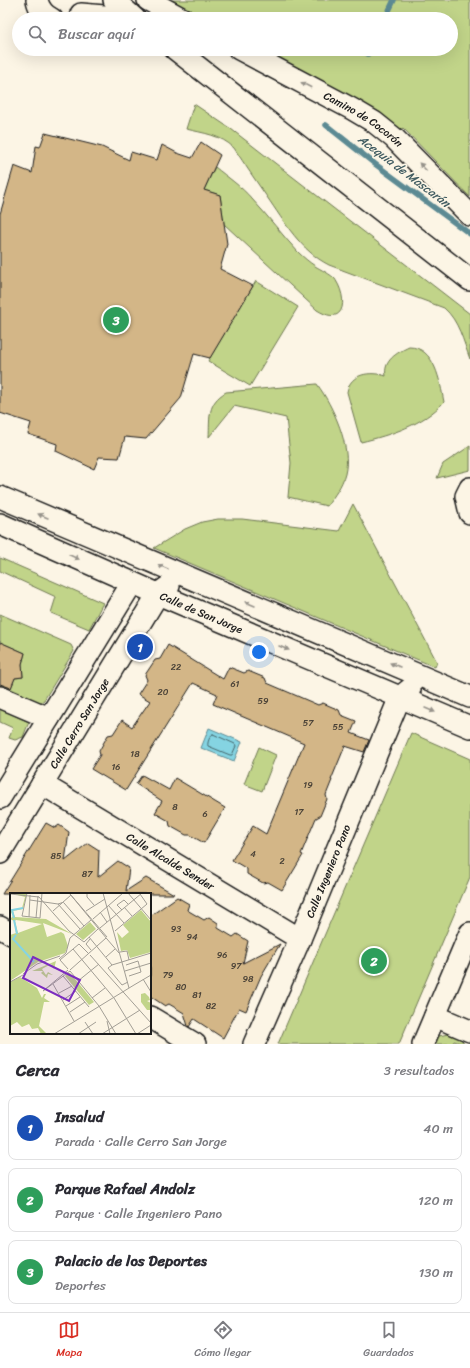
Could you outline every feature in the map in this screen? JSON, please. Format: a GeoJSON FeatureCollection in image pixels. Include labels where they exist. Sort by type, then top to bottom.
{"type":"FeatureCollection","features":[{"type":"Feature","properties":{"kind":"street"},"geometry":{"type":"LineString","coordinates":[[37,0],[43,12]]}},
{"type":"Feature","properties":{"kind":"street"},"geometry":{"type":"LineString","coordinates":[[114,0],[127,12]]}},
{"type":"Feature","properties":{"kind":"street"},"geometry":{"type":"LineString","coordinates":[[148,0],[170,12]]}},
{"type":"Feature","properties":{"kind":"street"},"geometry":{"type":"LineString","coordinates":[[184,56],[470,280]]}},
{"type":"Feature","properties":{"kind":"street","name":"Camino de Cocorón"},"geometry":{"type":"LineString","coordinates":[[252,56],[374,122],[399,143],[470,215]]}},
{"type":"Feature","properties":{"kind":"street"},"geometry":{"type":"LineString","coordinates":[[470,488],[466,496],[470,513]]}},
{"type":"Feature","properties":{"kind":"street"},"geometry":{"type":"LineString","coordinates":[[0,497],[470,697]]}},
{"type":"Feature","properties":{"kind":"street","name":"Calle de San Jorge"},"geometry":{"type":"LineString","coordinates":[[0,524],[132,583],[470,727]]}},
{"type":"Feature","properties":{"kind":"street"},"geometry":{"type":"LineString","coordinates":[[158,594],[177,583],[184,581],[199,582]]}},
{"type":"Feature","properties":{"kind":"street"},"geometry":{"type":"LineString","coordinates":[[0,798],[132,583]]}},
{"type":"Feature","properties":{"kind":"street","name":"Calle Cerro San Jorge"},"geometry":{"type":"LineString","coordinates":[[0,853],[158,594]]}},
{"type":"Feature","properties":{"kind":"street"},"geometry":{"type":"LineString","coordinates":[[400,697],[405,692],[418,685],[440,684]]}},
{"type":"Feature","properties":{"kind":"street"},"geometry":{"type":"LineString","coordinates":[[0,697],[49,718]]}},
{"type":"Feature","properties":{"kind":"street","name":"Calle Ingeniero Pano"},"geometry":{"type":"LineString","coordinates":[[254,1044],[300,939],[400,697]]}},
{"type":"Feature","properties":{"kind":"street","name":"Calle Alcalde Sender"},"geometry":{"type":"LineString","coordinates":[[42,784],[300,939]]}},
{"type":"Feature","properties":{"kind":"street"},"geometry":{"type":"LineString","coordinates":[[0,927],[10,933]]}},
{"type":"Feature","properties":{"kind":"street"},"geometry":{"type":"LineString","coordinates":[[423,1044],[470,933]]}},
{"type":"Feature","properties":{"kind":"street"},"geometry":{"type":"LineString","coordinates":[[435,1016],[470,1031]]}},
{"type":"Feature","properties":{"kind":"street"},"geometry":{"type":"LineString","coordinates":[[151,1018],[194,1044]]}},
{"type":"Feature","properties":{"kind":"green space"},"geometry":{"type":"Polygon","coordinates":[[[163,0],[470,0],[470,197],[403,128],[397,133],[265,56],[458,56],[458,12],[183,12],[163,0]]]}},
{"type":"Feature","properties":{"kind":"green space"},"geometry":{"type":"Polygon","coordinates":[[[194,104],[231,129],[470,314],[470,359],[457,325],[444,308],[329,265],[310,252],[294,236],[234,148],[218,137],[186,129],[194,104]]]}},
{"type":"Feature","properties":{"kind":"green space"},"geometry":{"type":"Polygon","coordinates":[[[215,167],[248,194],[300,254],[335,279],[342,294],[343,302],[339,313],[327,315],[317,310],[224,224],[220,195],[204,190],[215,167]]]}},
{"type":"Feature","properties":{"kind":"green space"},"geometry":{"type":"Polygon","coordinates":[[[256,281],[298,307],[250,386],[208,361],[256,281]]]}},
{"type":"Feature","properties":{"kind":"green space"},"geometry":{"type":"Polygon","coordinates":[[[409,347],[418,349],[425,353],[430,359],[438,376],[444,402],[426,417],[406,428],[361,442],[347,392],[349,386],[352,381],[362,375],[380,374],[386,376],[386,366],[392,358],[409,347]]]}},
{"type":"Feature","properties":{"kind":"green space"},"geometry":{"type":"Polygon","coordinates":[[[317,384],[335,415],[340,427],[346,452],[344,478],[338,491],[327,506],[288,497],[291,463],[286,418],[234,406],[209,437],[211,411],[215,401],[226,392],[317,384]]]}},
{"type":"Feature","properties":{"kind":"green space"},"geometry":{"type":"Polygon","coordinates":[[[470,446],[470,470],[437,478],[443,464],[470,446]]]}},
{"type":"Feature","properties":{"kind":"green space"},"geometry":{"type":"Polygon","coordinates":[[[353,504],[437,662],[435,667],[154,548],[185,529],[202,522],[218,519],[242,519],[339,531],[353,504]]]}},
{"type":"Feature","properties":{"kind":"green space"},"geometry":{"type":"Polygon","coordinates":[[[0,558],[103,603],[89,629],[51,613],[56,597],[0,571],[0,558]]]}},
{"type":"Feature","properties":{"kind":"green space"},"geometry":{"type":"Polygon","coordinates":[[[0,614],[71,645],[74,651],[44,700],[38,704],[0,689],[0,684],[11,688],[15,678],[23,677],[22,664],[25,653],[0,642],[0,614]]]}},
{"type":"Feature","properties":{"kind":"green space"},"geometry":{"type":"Polygon","coordinates":[[[0,709],[29,722],[23,737],[15,740],[9,738],[13,728],[0,722],[0,709]]]}},
{"type":"Feature","properties":{"kind":"green space"},"geometry":{"type":"Polygon","coordinates":[[[411,733],[470,759],[470,877],[399,1044],[278,1044],[411,733]]]}},
{"type":"Feature","properties":{"kind":"green space"},"geometry":{"type":"Polygon","coordinates":[[[259,747],[276,755],[262,791],[244,784],[259,747]]]}},
{"type":"Feature","properties":{"kind":"green space"},"geometry":{"type":"Polygon","coordinates":[[[448,1034],[461,1038],[464,1044],[454,1041],[453,1044],[432,1044],[439,1036],[448,1034]]]}},
{"type":"Feature","properties":{"kind":"water"},"geometry":{"type":"Polygon","coordinates":[[[209,728],[242,742],[234,761],[201,748],[209,728]]]}},
{"type":"Feature","properties":{"kind":"building"},"geometry":{"type":"Polygon","coordinates":[[[45,133],[102,147],[129,160],[131,152],[157,160],[162,145],[177,153],[192,158],[201,142],[220,155],[204,190],[220,195],[227,244],[220,269],[253,286],[210,358],[194,354],[181,398],[146,439],[125,437],[119,458],[99,457],[94,469],[56,451],[57,444],[28,434],[31,423],[0,413],[0,214],[14,166],[32,173],[36,146],[40,147],[45,133]]]}},
{"type":"Feature","properties":{"kind":"building"},"geometry":{"type":"Polygon","coordinates":[[[0,642],[25,653],[22,664],[23,677],[15,678],[11,688],[0,684],[0,642]]]}},
{"type":"Feature","properties":{"kind":"building"},"geometry":{"type":"Polygon","coordinates":[[[168,645],[223,679],[229,667],[244,673],[248,671],[265,678],[267,683],[318,705],[323,703],[339,710],[341,715],[356,721],[351,733],[369,740],[364,752],[345,746],[331,780],[326,795],[327,799],[320,816],[316,818],[301,854],[303,855],[282,890],[268,882],[263,883],[247,874],[247,869],[232,860],[253,826],[266,834],[304,743],[213,704],[217,694],[193,683],[126,790],[91,769],[100,755],[99,751],[108,735],[113,734],[122,720],[132,727],[150,701],[138,694],[147,680],[145,675],[155,660],[160,659],[168,645]]]}},
{"type":"Feature","properties":{"kind":"building"},"geometry":{"type":"Polygon","coordinates":[[[142,775],[169,790],[175,778],[225,808],[204,843],[170,826],[169,821],[155,813],[162,801],[136,784],[142,775]]]}},
{"type":"Feature","properties":{"kind":"building"},"geometry":{"type":"Polygon","coordinates":[[[46,823],[55,828],[59,825],[69,832],[65,861],[88,843],[99,850],[98,877],[118,861],[129,868],[126,891],[146,878],[174,894],[10,893],[2,894],[46,823]]]}},
{"type":"Feature","properties":{"kind":"building"},"geometry":{"type":"Polygon","coordinates":[[[177,897],[189,904],[187,910],[204,920],[209,917],[218,923],[218,928],[233,937],[237,934],[248,941],[243,963],[280,944],[261,976],[246,1011],[239,1008],[223,1038],[194,1019],[189,1027],[184,1013],[169,1004],[165,1006],[151,997],[151,915],[177,897]]]}},
{"type":"Feature","properties":{"kind":"waterway","name":"Acequia de Mascarán"},"geometry":{"type":"LineString","coordinates":[[388,12],[394,0]]}},
{"type":"Feature","properties":{"kind":"waterway","name":"Acequia de Mascarán"},"geometry":{"type":"LineString","coordinates":[[326,125],[375,164],[470,234]]}},
{"type":"Feature","properties":{"kind":"place","name":"Palacio de los Deportes"},"geometry":{"type":"Point","coordinates":[116,320]}},
{"type":"Feature","properties":{"kind":"place","name":"Insalud"},"geometry":{"type":"Point","coordinates":[140,647]}},
{"type":"Feature","properties":{"kind":"place","name":"Parque Rafael Andolz"},"geometry":{"type":"Point","coordinates":[374,961]}}]}
